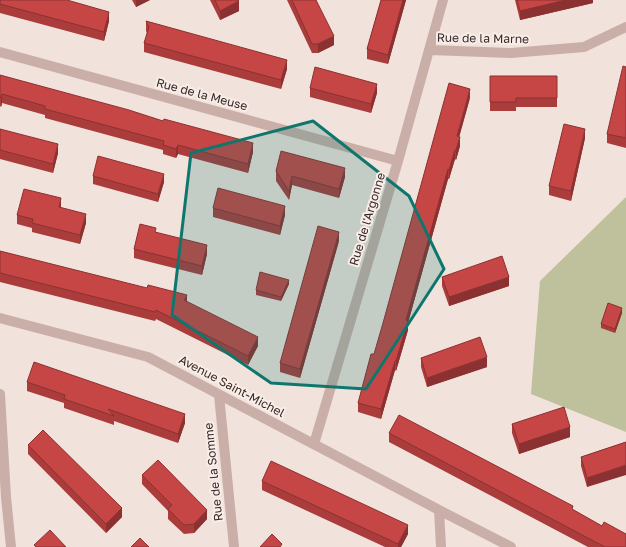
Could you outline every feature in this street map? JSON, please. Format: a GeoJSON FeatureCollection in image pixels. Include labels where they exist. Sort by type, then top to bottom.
{"type":"FeatureCollection","features":[{"type":"Feature","properties":{"kind":"street","name":"Rue de l'Argonne"},"geometry":{"type":"LineString","coordinates":[[314,444],[398,161],[443,0]]}},
{"type":"Feature","properties":{"kind":"street","name":"Rue de la Marne"},"geometry":{"type":"LineString","coordinates":[[430,50],[512,53],[584,47],[626,27]]}},
{"type":"Feature","properties":{"kind":"street","name":"Rue de la Meuse"},"geometry":{"type":"LineString","coordinates":[[0,52],[398,161]]}},
{"type":"Feature","properties":{"kind":"street","name":"Avenue Saint-Michel"},"geometry":{"type":"LineString","coordinates":[[0,318],[148,357],[511,547]]}},
{"type":"Feature","properties":{"kind":"street"},"geometry":{"type":"LineString","coordinates":[[0,394],[6,497],[11,547]]}},
{"type":"Feature","properties":{"kind":"street","name":"Rue de la Somme"},"geometry":{"type":"LineString","coordinates":[[219,394],[234,547]]}},
{"type":"Feature","properties":{"kind":"street"},"geometry":{"type":"LineString","coordinates":[[439,510],[441,547]]}},
{"type":"Feature","properties":{"kind":"highlighted area"},"geometry":{"type":"Polygon","coordinates":[[[313,121],[409,196],[444,269],[366,389],[271,383],[172,315],[191,153],[313,121]]]}},
{"type":"Feature","properties":{"kind":"green space"},"geometry":{"type":"Polygon","coordinates":[[[626,197],[626,432],[531,394],[540,281],[626,197]]]}},
{"type":"Feature","properties":{"kind":"building"},"geometry":{"type":"Polygon","coordinates":[[[0,0],[67,0],[109,12],[104,32],[0,4],[0,0]]]}},
{"type":"Feature","properties":{"kind":"building"},"geometry":{"type":"Polygon","coordinates":[[[215,0],[238,0],[239,1],[220,11],[215,0]]]}},
{"type":"Feature","properties":{"kind":"building"},"geometry":{"type":"Polygon","coordinates":[[[292,0],[316,0],[334,36],[318,44],[312,44],[292,0]]]}},
{"type":"Feature","properties":{"kind":"building"},"geometry":{"type":"Polygon","coordinates":[[[381,0],[403,0],[388,55],[367,49],[381,0]]]}},
{"type":"Feature","properties":{"kind":"building"},"geometry":{"type":"Polygon","coordinates":[[[517,0],[566,0],[520,11],[517,0]]]}},
{"type":"Feature","properties":{"kind":"building"},"geometry":{"type":"Polygon","coordinates":[[[146,21],[287,60],[281,80],[144,43],[149,27],[146,21]]]}},
{"type":"Feature","properties":{"kind":"building"},"geometry":{"type":"Polygon","coordinates":[[[623,66],[626,67],[626,138],[607,134],[623,66]]]}},
{"type":"Feature","properties":{"kind":"building"},"geometry":{"type":"Polygon","coordinates":[[[315,67],[377,84],[371,104],[310,88],[315,67]]]}},
{"type":"Feature","properties":{"kind":"building"},"geometry":{"type":"Polygon","coordinates":[[[0,75],[129,110],[163,121],[164,119],[253,143],[248,164],[178,145],[176,149],[163,145],[164,141],[45,109],[45,106],[2,94],[1,98],[0,75]]]}},
{"type":"Feature","properties":{"kind":"building"},"geometry":{"type":"Polygon","coordinates":[[[490,76],[557,76],[557,98],[516,98],[516,102],[490,102],[490,76]]]}},
{"type":"Feature","properties":{"kind":"building"},"geometry":{"type":"Polygon","coordinates":[[[449,83],[470,89],[457,136],[460,137],[449,170],[448,169],[406,320],[408,321],[381,409],[358,403],[371,354],[374,354],[383,323],[449,83]]]}},
{"type":"Feature","properties":{"kind":"building"},"geometry":{"type":"Polygon","coordinates":[[[564,124],[585,129],[571,191],[549,186],[564,124]]]}},
{"type":"Feature","properties":{"kind":"building"},"geometry":{"type":"Polygon","coordinates":[[[0,129],[58,144],[53,164],[0,150],[0,129]]]}},
{"type":"Feature","properties":{"kind":"building"},"geometry":{"type":"Polygon","coordinates":[[[281,151],[345,168],[339,189],[292,176],[289,191],[276,171],[281,151]]]}},
{"type":"Feature","properties":{"kind":"building"},"geometry":{"type":"Polygon","coordinates":[[[98,156],[164,174],[158,194],[93,176],[98,156]]]}},
{"type":"Feature","properties":{"kind":"building"},"geometry":{"type":"Polygon","coordinates":[[[218,188],[285,206],[280,226],[213,208],[218,188]]]}},
{"type":"Feature","properties":{"kind":"building"},"geometry":{"type":"Polygon","coordinates":[[[24,189],[61,198],[59,207],[86,214],[80,235],[32,223],[33,219],[17,215],[24,189]]]}},
{"type":"Feature","properties":{"kind":"building"},"geometry":{"type":"Polygon","coordinates":[[[140,224],[156,228],[155,232],[207,245],[202,266],[134,249],[140,224]]]}},
{"type":"Feature","properties":{"kind":"building"},"geometry":{"type":"Polygon","coordinates":[[[318,226],[339,232],[300,369],[280,363],[318,226]]]}},
{"type":"Feature","properties":{"kind":"building"},"geometry":{"type":"Polygon","coordinates":[[[0,251],[147,288],[148,285],[187,295],[184,300],[258,337],[248,356],[156,310],[155,312],[0,273],[0,251]]]}},
{"type":"Feature","properties":{"kind":"building"},"geometry":{"type":"Polygon","coordinates":[[[502,256],[509,277],[449,297],[442,277],[502,256]]]}},
{"type":"Feature","properties":{"kind":"building"},"geometry":{"type":"Polygon","coordinates":[[[260,272],[289,280],[281,297],[256,290],[260,272]]]}},
{"type":"Feature","properties":{"kind":"building"},"geometry":{"type":"Polygon","coordinates":[[[608,303],[622,308],[615,329],[601,324],[608,303]]]}},
{"type":"Feature","properties":{"kind":"building"},"geometry":{"type":"Polygon","coordinates":[[[480,337],[487,357],[427,378],[421,358],[480,337]]]}},
{"type":"Feature","properties":{"kind":"building"},"geometry":{"type":"Polygon","coordinates":[[[34,362],[185,414],[178,434],[108,409],[114,416],[64,399],[65,395],[27,382],[34,362]]]}},
{"type":"Feature","properties":{"kind":"building"},"geometry":{"type":"Polygon","coordinates":[[[564,407],[570,427],[519,444],[512,424],[564,407]]]}},
{"type":"Feature","properties":{"kind":"building"},"geometry":{"type":"Polygon","coordinates":[[[399,415],[573,506],[572,509],[602,526],[604,522],[626,534],[626,547],[605,547],[389,433],[399,415]]]}},
{"type":"Feature","properties":{"kind":"building"},"geometry":{"type":"Polygon","coordinates":[[[43,430],[122,508],[106,524],[28,445],[43,430]]]}},
{"type":"Feature","properties":{"kind":"building"},"geometry":{"type":"Polygon","coordinates":[[[626,442],[626,465],[587,478],[581,457],[626,442]]]}},
{"type":"Feature","properties":{"kind":"building"},"geometry":{"type":"Polygon","coordinates":[[[158,460],[207,510],[194,524],[184,525],[168,509],[172,505],[142,475],[158,460]]]}},
{"type":"Feature","properties":{"kind":"building"},"geometry":{"type":"Polygon","coordinates":[[[271,461],[408,525],[398,544],[262,481],[271,461]]]}},
{"type":"Feature","properties":{"kind":"building"},"geometry":{"type":"Polygon","coordinates":[[[50,530],[66,547],[36,547],[34,545],[50,530]]]}},
{"type":"Feature","properties":{"kind":"building"},"geometry":{"type":"Polygon","coordinates":[[[272,534],[282,544],[280,547],[260,547],[272,534]]]}},
{"type":"Feature","properties":{"kind":"building"},"geometry":{"type":"Polygon","coordinates":[[[140,538],[149,547],[131,547],[140,538]]]}}]}
